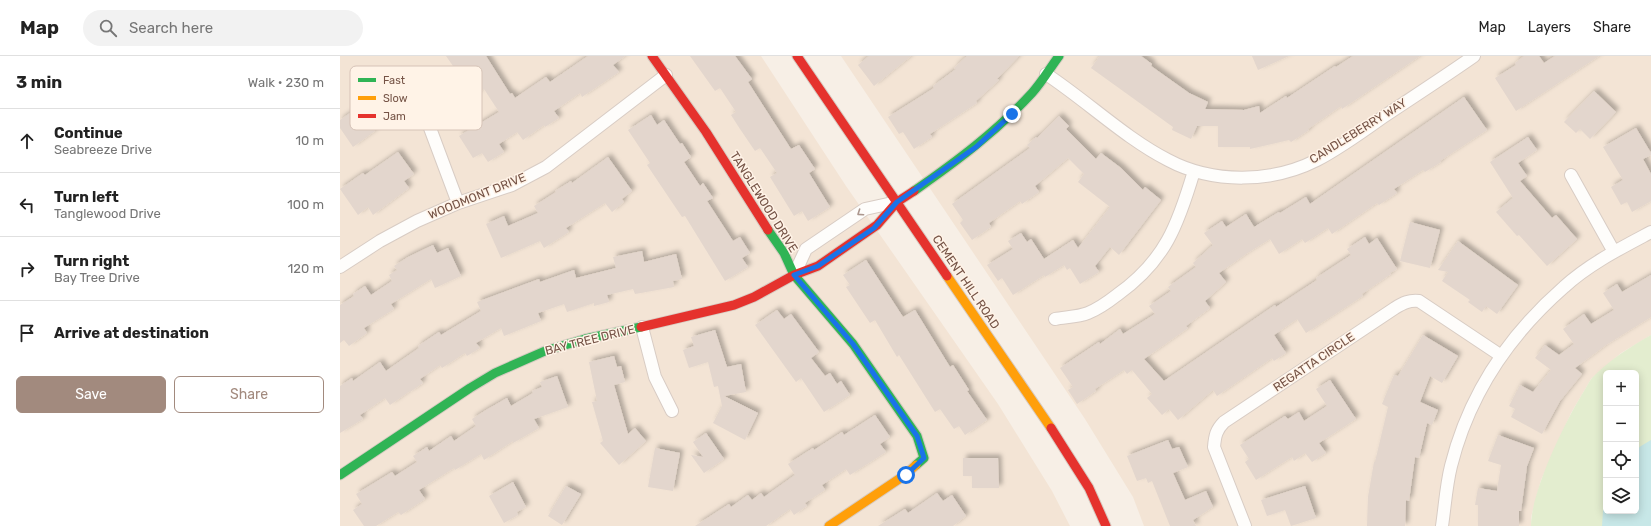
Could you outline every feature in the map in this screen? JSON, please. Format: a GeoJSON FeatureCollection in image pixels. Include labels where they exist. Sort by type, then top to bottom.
{"type":"FeatureCollection","features":[{"type":"Feature","properties":{"kind":"street","name":"TANGLEWOOD DRIVE"},"geometry":{"type":"LineString","coordinates":[[652,56],[706,132],[761,220],[784,253],[794,275],[853,344],[917,436],[924,458],[906,475],[829,526]]}},
{"type":"Feature","properties":{"kind":"street","name":"CEMENT HILL ROAD"},"geometry":{"type":"LineString","coordinates":[[797,56],[1062,445],[1089,488],[1106,526]]}},
{"type":"Feature","properties":{"kind":"street","name":"BAY TREE DRIVE"},"geometry":{"type":"LineString","coordinates":[[340,475],[470,388],[502,370],[545,351],[585,339],[734,305],[754,297],[794,275],[818,266],[874,228],[897,202],[981,143],[1012,114],[1046,74],[1059,56]]}},
{"type":"Feature","properties":{"kind":"street","name":"CANDLEBERRY WAY"},"geometry":{"type":"LineString","coordinates":[[1046,74],[1146,148],[1168,161],[1194,171],[1219,176],[1247,178],[1284,172],[1316,160],[1474,56]]}},
{"type":"Feature","properties":{"kind":"street","name":"WOODMONT DRIVE"},"geometry":{"type":"LineString","coordinates":[[340,267],[380,241],[416,221],[458,203],[512,185],[546,167],[666,75]]}},
{"type":"Feature","properties":{"kind":"street"},"geometry":{"type":"LineString","coordinates":[[431,130],[458,203]]}},
{"type":"Feature","properties":{"kind":"street"},"geometry":{"type":"LineString","coordinates":[[1055,319],[1087,314],[1121,292],[1146,272],[1162,251],[1176,224],[1194,171]]}},
{"type":"Feature","properties":{"kind":"street"},"geometry":{"type":"LineString","coordinates":[[1571,175],[1614,252]]}},
{"type":"Feature","properties":{"kind":"street","name":"BAY TREE DRIVE"},"geometry":{"type":"LineString","coordinates":[[794,275],[806,249],[865,209],[897,202]]}},
{"type":"Feature","properties":{"kind":"street"},"geometry":{"type":"LineString","coordinates":[[1442,526],[1451,466],[1460,436],[1472,406],[1500,356],[1536,314],[1564,286],[1614,252],[1651,232]]}},
{"type":"Feature","properties":{"kind":"street","name":"REGATTA CIRCLE"},"geometry":{"type":"LineString","coordinates":[[1245,526],[1214,447],[1218,428],[1224,422],[1403,303],[1419,301],[1500,356]]}},
{"type":"Feature","properties":{"kind":"street"},"geometry":{"type":"LineString","coordinates":[[642,327],[655,377],[672,411]]}},
{"type":"Feature","properties":{"kind":"shaded area"},"geometry":{"type":"Polygon","coordinates":[[[340,56],[761,56],[846,186],[998,404],[1052,491],[1070,526],[340,526],[340,56]]]}},
{"type":"Feature","properties":{"kind":"shaded area"},"geometry":{"type":"Polygon","coordinates":[[[841,56],[1651,56],[1651,335],[1621,353],[1591,379],[1571,413],[1541,480],[1531,517],[1531,526],[1144,526],[1133,497],[1085,419],[841,56]]]}},
{"type":"Feature","properties":{"kind":"green space"},"geometry":{"type":"Polygon","coordinates":[[[1651,335],[1651,526],[1531,526],[1532,512],[1542,478],[1557,441],[1574,409],[1592,378],[1628,349],[1651,335]]]}},
{"type":"Feature","properties":{"kind":"water"},"geometry":{"type":"Polygon","coordinates":[[[1651,440],[1651,526],[1602,526],[1603,511],[1603,514],[1639,514],[1639,448],[1651,440]]]}},
{"type":"Feature","properties":{"kind":"building"},"geometry":{"type":"Polygon","coordinates":[[[446,56],[486,56],[510,94],[512,93],[515,98],[546,77],[550,82],[588,56],[625,56],[613,65],[619,72],[582,97],[580,93],[554,111],[559,118],[545,127],[544,125],[523,140],[517,132],[499,144],[504,152],[488,162],[482,153],[473,158],[459,136],[469,130],[482,130],[482,122],[499,112],[484,89],[482,90],[482,66],[453,66],[446,56]]]}},
{"type":"Feature","properties":{"kind":"building"},"geometry":{"type":"Polygon","coordinates":[[[690,56],[735,56],[752,79],[748,82],[791,149],[799,145],[815,169],[809,173],[830,207],[808,221],[802,211],[794,216],[770,177],[777,173],[760,148],[755,151],[740,129],[731,115],[736,112],[720,88],[715,91],[690,56]]]}},
{"type":"Feature","properties":{"kind":"building"},"geometry":{"type":"Polygon","coordinates":[[[869,56],[911,56],[874,86],[858,65],[869,56]]]}},
{"type":"Feature","properties":{"kind":"building"},"geometry":{"type":"Polygon","coordinates":[[[967,56],[1019,56],[997,79],[999,80],[976,101],[977,103],[930,134],[932,137],[914,149],[903,132],[899,134],[888,117],[934,88],[933,86],[956,69],[954,68],[967,56]]]}},
{"type":"Feature","properties":{"kind":"building"},"geometry":{"type":"Polygon","coordinates":[[[1100,56],[1141,56],[1152,64],[1151,66],[1189,93],[1208,102],[1205,109],[1244,110],[1259,106],[1260,113],[1286,96],[1287,98],[1335,66],[1336,67],[1353,56],[1420,56],[1342,109],[1341,106],[1291,142],[1289,140],[1250,149],[1250,147],[1218,147],[1218,126],[1197,126],[1191,139],[1172,130],[1173,127],[1091,68],[1100,56]]]}},
{"type":"Feature","properties":{"kind":"building"},"geometry":{"type":"Polygon","coordinates":[[[1252,56],[1289,56],[1258,70],[1252,56]]]}},
{"type":"Feature","properties":{"kind":"building"},"geometry":{"type":"Polygon","coordinates":[[[1524,56],[1539,56],[1544,63],[1555,56],[1599,56],[1516,111],[1495,78],[1516,65],[1515,63],[1524,56]]]}},
{"type":"Feature","properties":{"kind":"building"},"geometry":{"type":"Polygon","coordinates":[[[1594,91],[1616,112],[1590,139],[1580,129],[1576,133],[1564,122],[1594,91]]]}},
{"type":"Feature","properties":{"kind":"building"},"geometry":{"type":"Polygon","coordinates":[[[1464,97],[1487,130],[1440,161],[1441,162],[1425,172],[1423,170],[1394,189],[1397,193],[1379,205],[1377,203],[1332,234],[1328,228],[1305,243],[1302,239],[1279,254],[1270,239],[1246,254],[1219,273],[1226,282],[1205,301],[1210,308],[1186,326],[1188,328],[1144,359],[1164,381],[1275,305],[1276,307],[1317,280],[1316,278],[1351,255],[1347,249],[1365,237],[1369,244],[1377,238],[1397,269],[1390,273],[1391,274],[1362,294],[1363,296],[1306,333],[1297,319],[1274,335],[1286,353],[1274,361],[1272,358],[1217,396],[1213,390],[1178,420],[1169,409],[1162,415],[1147,398],[1152,394],[1132,370],[1127,374],[1124,370],[1095,389],[1096,391],[1077,404],[1068,390],[1073,387],[1060,368],[1099,342],[1100,344],[1120,329],[1123,334],[1155,314],[1149,306],[1171,291],[1168,287],[1196,267],[1193,263],[1213,245],[1204,233],[1222,221],[1226,227],[1246,214],[1254,227],[1306,197],[1310,204],[1464,97]]]}},
{"type":"Feature","properties":{"kind":"building"},"geometry":{"type":"Polygon","coordinates":[[[350,113],[350,130],[375,131],[353,147],[340,128],[340,120],[350,113]]]}},
{"type":"Feature","properties":{"kind":"building"},"geometry":{"type":"Polygon","coordinates":[[[651,115],[657,125],[664,120],[680,144],[682,143],[691,157],[684,162],[700,186],[703,183],[713,198],[707,201],[733,241],[740,237],[750,253],[742,258],[748,267],[725,281],[685,216],[682,217],[647,165],[650,163],[628,130],[651,115]]]}},
{"type":"Feature","properties":{"kind":"building"},"geometry":{"type":"Polygon","coordinates":[[[1059,116],[1069,126],[1066,129],[1096,159],[1101,153],[1121,168],[1143,190],[1145,187],[1161,200],[1119,255],[1110,247],[1095,266],[1099,272],[1080,284],[1070,268],[1067,270],[1064,265],[1045,277],[1044,275],[1013,295],[1002,278],[998,281],[987,265],[1013,249],[1008,241],[1021,233],[1027,242],[1031,239],[1044,259],[1073,240],[1078,248],[1110,207],[1078,182],[1084,174],[1068,158],[1035,186],[1039,192],[1022,204],[1020,201],[989,223],[991,227],[972,240],[960,223],[963,220],[952,204],[1030,148],[1027,145],[1036,137],[1037,138],[1059,116]]]}},
{"type":"Feature","properties":{"kind":"building"},"geometry":{"type":"Polygon","coordinates":[[[1636,128],[1651,153],[1651,155],[1643,159],[1651,174],[1651,201],[1632,212],[1627,202],[1621,205],[1611,187],[1623,180],[1603,147],[1636,128]]]}},
{"type":"Feature","properties":{"kind":"building"},"geometry":{"type":"Polygon","coordinates":[[[1528,137],[1537,150],[1518,163],[1527,176],[1520,181],[1552,218],[1556,215],[1577,239],[1547,266],[1519,235],[1517,236],[1496,212],[1513,198],[1490,162],[1528,137]]]}},
{"type":"Feature","properties":{"kind":"building"},"geometry":{"type":"Polygon","coordinates":[[[398,152],[414,174],[404,181],[409,188],[373,215],[368,207],[358,215],[340,189],[363,173],[365,175],[398,152]]]}},
{"type":"Feature","properties":{"kind":"building"},"geometry":{"type":"Polygon","coordinates":[[[608,157],[632,191],[622,199],[624,202],[612,212],[605,203],[566,228],[569,232],[544,248],[540,241],[501,258],[486,224],[504,216],[508,226],[538,213],[534,206],[571,181],[572,183],[608,157]]]}},
{"type":"Feature","properties":{"kind":"building"},"geometry":{"type":"Polygon","coordinates":[[[1410,222],[1440,230],[1430,268],[1400,261],[1410,222]]]}},
{"type":"Feature","properties":{"kind":"building"},"geometry":{"type":"Polygon","coordinates":[[[1458,241],[1518,285],[1497,314],[1486,306],[1482,312],[1468,302],[1470,300],[1442,281],[1448,272],[1438,270],[1458,241]]]}},
{"type":"Feature","properties":{"kind":"building"},"geometry":{"type":"Polygon","coordinates":[[[433,245],[437,253],[448,248],[461,276],[435,288],[431,279],[391,304],[394,309],[364,328],[367,333],[349,346],[344,340],[340,343],[340,305],[354,296],[353,294],[365,286],[371,295],[392,281],[389,275],[397,270],[394,266],[408,257],[433,245]]]}},
{"type":"Feature","properties":{"kind":"building"},"geometry":{"type":"Polygon","coordinates":[[[642,251],[644,262],[676,254],[682,279],[673,281],[674,287],[635,294],[633,289],[607,295],[609,302],[594,306],[594,303],[567,312],[564,304],[538,313],[541,321],[504,336],[501,328],[476,343],[480,348],[467,356],[465,353],[442,368],[440,365],[420,379],[423,383],[390,405],[385,398],[360,415],[363,419],[340,433],[340,386],[352,378],[353,381],[380,362],[386,371],[439,332],[441,335],[481,311],[477,302],[539,279],[540,282],[574,270],[576,278],[616,268],[613,257],[642,251]]]}},
{"type":"Feature","properties":{"kind":"building"},"geometry":{"type":"Polygon","coordinates":[[[866,260],[903,317],[915,310],[950,367],[953,365],[969,390],[967,391],[987,420],[965,435],[959,426],[954,429],[940,409],[935,412],[899,355],[897,357],[875,320],[870,323],[846,287],[850,285],[843,275],[866,260]]]}},
{"type":"Feature","properties":{"kind":"building"},"geometry":{"type":"Polygon","coordinates":[[[1651,275],[1651,317],[1606,345],[1575,368],[1582,374],[1560,401],[1542,434],[1511,417],[1515,409],[1509,406],[1520,385],[1533,392],[1551,370],[1535,358],[1545,345],[1559,355],[1574,344],[1563,329],[1584,314],[1591,324],[1614,310],[1603,293],[1617,284],[1622,292],[1651,275]]]}},
{"type":"Feature","properties":{"kind":"building"},"geometry":{"type":"Polygon","coordinates":[[[777,310],[784,319],[791,314],[819,352],[811,358],[825,376],[830,373],[837,384],[841,381],[850,395],[824,412],[801,378],[796,382],[755,325],[777,310]]]}},
{"type":"Feature","properties":{"kind":"building"},"geometry":{"type":"Polygon","coordinates":[[[715,330],[727,367],[741,364],[746,392],[724,396],[758,413],[745,440],[713,423],[722,406],[718,386],[714,387],[708,362],[689,368],[683,350],[694,346],[691,337],[715,330]]]}},
{"type":"Feature","properties":{"kind":"building"},"geometry":{"type":"Polygon","coordinates":[[[1423,335],[1458,356],[1442,383],[1430,376],[1420,402],[1438,410],[1432,425],[1427,423],[1419,458],[1415,457],[1409,501],[1406,500],[1405,526],[1367,526],[1368,497],[1374,462],[1388,407],[1382,404],[1394,375],[1398,376],[1423,335]]]}},
{"type":"Feature","properties":{"kind":"building"},"geometry":{"type":"Polygon","coordinates":[[[614,356],[617,367],[621,366],[625,382],[614,385],[628,434],[635,428],[646,441],[619,465],[600,443],[603,441],[592,402],[597,401],[589,362],[614,356]]]}},
{"type":"Feature","properties":{"kind":"building"},"geometry":{"type":"Polygon","coordinates":[[[557,376],[568,407],[534,419],[539,428],[513,443],[513,441],[484,460],[481,454],[455,470],[454,468],[419,490],[425,499],[401,515],[398,512],[376,526],[364,526],[353,510],[362,504],[356,494],[392,472],[395,476],[417,462],[413,456],[427,447],[429,451],[451,436],[454,441],[476,426],[472,419],[486,410],[507,398],[511,406],[533,393],[532,391],[542,387],[540,382],[557,376]]]}},
{"type":"Feature","properties":{"kind":"building"},"geometry":{"type":"Polygon","coordinates":[[[1330,380],[1356,419],[1319,443],[1326,453],[1312,462],[1305,453],[1294,461],[1292,457],[1256,480],[1245,462],[1249,459],[1240,445],[1285,416],[1288,419],[1299,412],[1304,421],[1327,406],[1316,389],[1330,380]]]}},
{"type":"Feature","properties":{"kind":"building"},"geometry":{"type":"Polygon","coordinates":[[[875,415],[890,437],[880,444],[886,452],[850,475],[846,469],[822,485],[825,490],[805,503],[807,506],[794,515],[790,509],[766,526],[695,526],[729,504],[731,507],[748,495],[752,500],[761,493],[764,497],[795,475],[788,464],[813,448],[814,450],[842,432],[844,435],[875,415]]]}},
{"type":"Feature","properties":{"kind":"building"},"geometry":{"type":"Polygon","coordinates":[[[706,433],[724,459],[704,473],[691,455],[703,457],[693,442],[706,433]]]}},
{"type":"Feature","properties":{"kind":"building"},"geometry":{"type":"Polygon","coordinates":[[[1498,435],[1534,448],[1527,466],[1521,511],[1519,511],[1519,526],[1478,526],[1478,505],[1475,505],[1478,488],[1497,491],[1501,465],[1488,461],[1498,435]]]}},
{"type":"Feature","properties":{"kind":"building"},"geometry":{"type":"Polygon","coordinates":[[[1168,440],[1172,449],[1179,447],[1188,467],[1173,473],[1185,500],[1206,491],[1213,507],[1193,520],[1196,526],[1170,526],[1152,481],[1148,483],[1146,478],[1137,481],[1127,456],[1168,440]]]}},
{"type":"Feature","properties":{"kind":"building"},"geometry":{"type":"Polygon","coordinates":[[[655,448],[680,453],[673,491],[648,487],[655,448]]]}},
{"type":"Feature","properties":{"kind":"building"},"geometry":{"type":"Polygon","coordinates":[[[963,458],[998,458],[999,488],[972,488],[972,476],[963,476],[963,458]]]}},
{"type":"Feature","properties":{"kind":"building"},"geometry":{"type":"Polygon","coordinates":[[[513,482],[526,507],[517,512],[518,515],[504,523],[489,496],[513,482]]]}},
{"type":"Feature","properties":{"kind":"building"},"geometry":{"type":"Polygon","coordinates":[[[566,486],[581,494],[562,525],[548,516],[566,486]]]}},
{"type":"Feature","properties":{"kind":"building"},"geometry":{"type":"Polygon","coordinates":[[[1305,486],[1316,518],[1291,526],[1285,510],[1267,516],[1261,500],[1305,486]]]}},
{"type":"Feature","properties":{"kind":"building"},"geometry":{"type":"Polygon","coordinates":[[[937,493],[943,501],[952,495],[966,516],[953,526],[878,526],[905,509],[908,513],[937,493]]]}},
{"type":"Feature","properties":{"kind":"traffic: fast"},"geometry":{"type":"LineString","coordinates":[[914,191],[946,169],[1004,121],[1036,89],[1059,56]]}},
{"type":"Feature","properties":{"kind":"traffic: fast"},"geometry":{"type":"LineString","coordinates":[[768,230],[784,253],[794,275],[853,344],[917,436],[924,458],[916,465]]}},
{"type":"Feature","properties":{"kind":"traffic: fast"},"geometry":{"type":"LineString","coordinates":[[340,475],[470,388],[495,373],[545,351],[585,339],[641,327]]}},
{"type":"Feature","properties":{"kind":"traffic: slow"},"geometry":{"type":"LineString","coordinates":[[947,276],[1051,428]]}},
{"type":"Feature","properties":{"kind":"traffic: slow"},"geometry":{"type":"LineString","coordinates":[[829,526],[905,475],[916,465]]}},
{"type":"Feature","properties":{"kind":"traffic: jam"},"geometry":{"type":"LineString","coordinates":[[652,56],[706,132],[768,230]]}},
{"type":"Feature","properties":{"kind":"traffic: jam"},"geometry":{"type":"LineString","coordinates":[[797,56],[947,276]]}},
{"type":"Feature","properties":{"kind":"traffic: jam"},"geometry":{"type":"LineString","coordinates":[[641,327],[734,305],[754,297],[794,275],[818,266],[877,225],[897,202],[914,191]]}},
{"type":"Feature","properties":{"kind":"traffic: jam"},"geometry":{"type":"LineString","coordinates":[[1051,428],[1089,488],[1106,526]]}},
{"type":"Feature","properties":{"kind":"route"},"geometry":{"type":"LineString","coordinates":[[906,475],[924,458],[917,436],[853,344],[794,275],[818,266],[874,228],[897,202],[976,147],[1012,114]]}}]}
